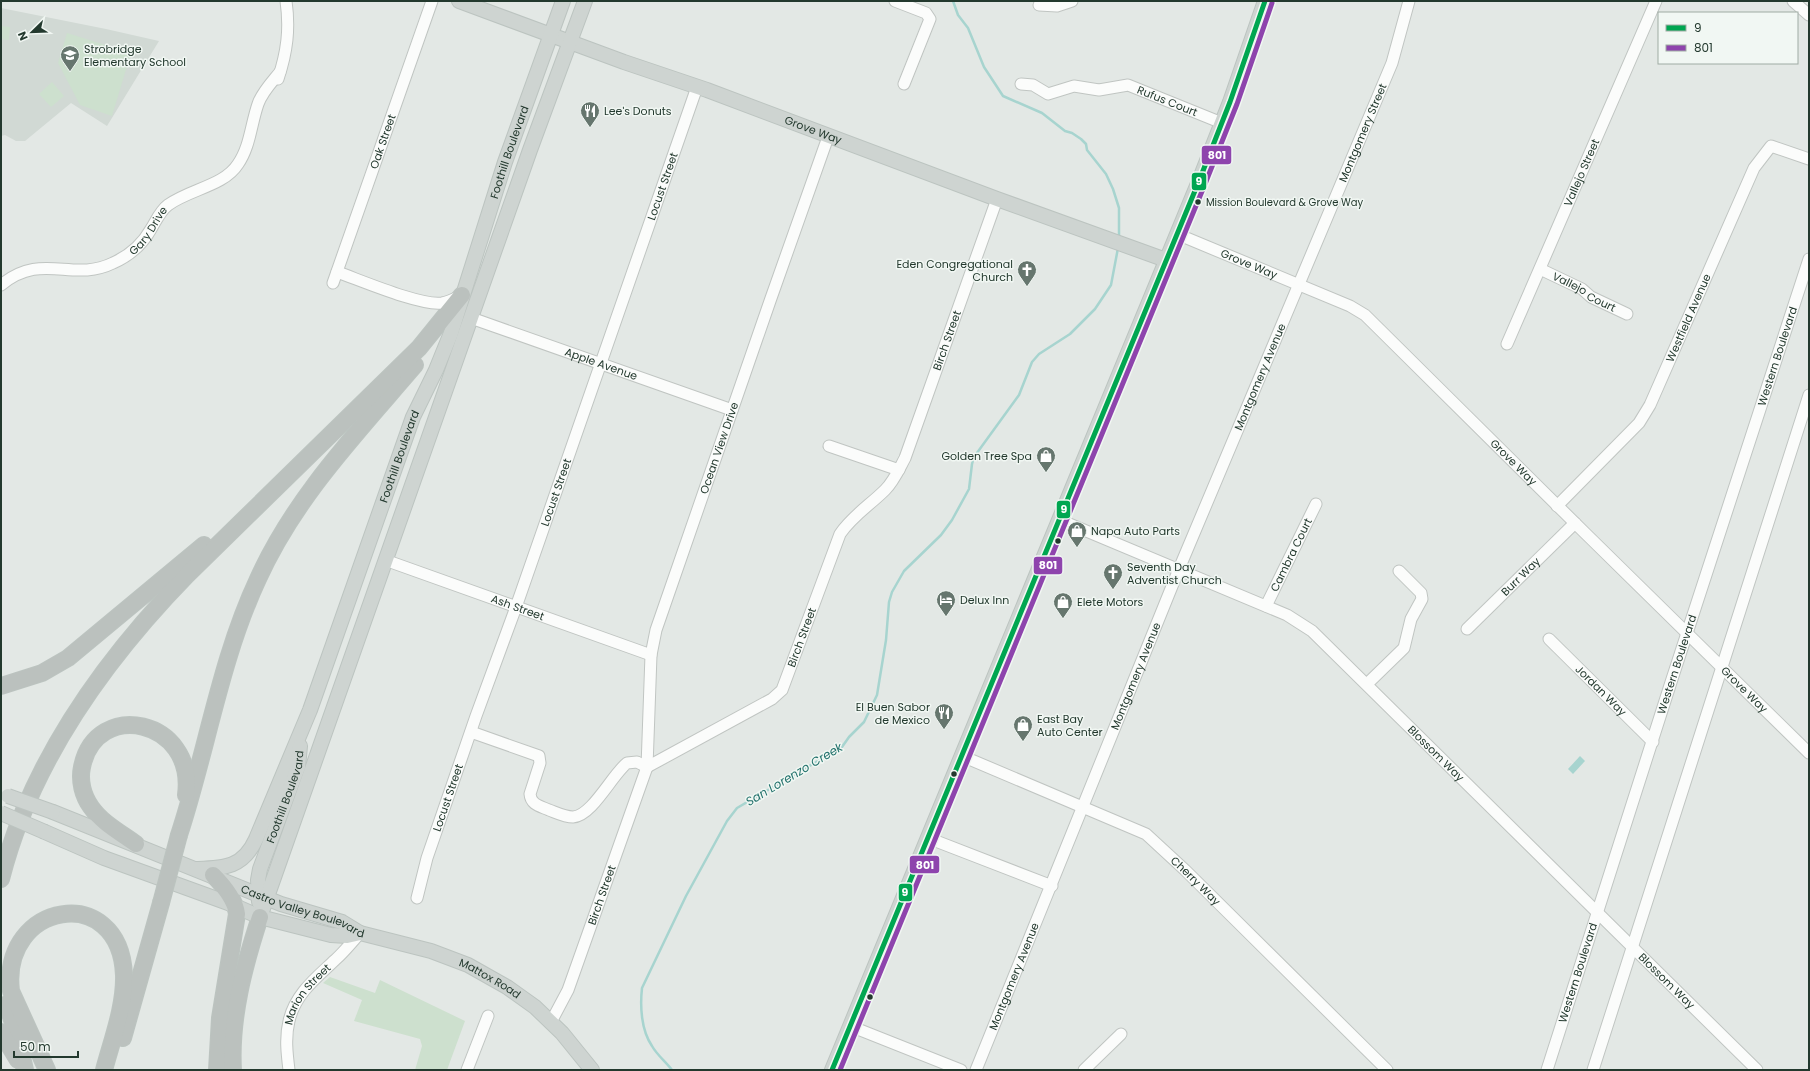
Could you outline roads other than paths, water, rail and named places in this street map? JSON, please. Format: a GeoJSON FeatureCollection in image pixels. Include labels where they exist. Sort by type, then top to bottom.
{"type":"FeatureCollection","features":[{"type":"Feature","properties":{"kind":"highway"},"geometry":{"type":"LineString","coordinates":[[1,879],[19,823],[43,770],[69,723],[103,673],[135,633],[177,586],[425,342],[462,295]]}},
{"type":"Feature","properties":{"kind":"highway"},"geometry":{"type":"LineString","coordinates":[[114,1070],[234,639],[249,598],[287,524],[312,487],[433,343],[462,295]]}},
{"type":"Feature","properties":{"kind":"highway"},"geometry":{"type":"LineString","coordinates":[[1,686],[42,673],[75,653],[252,504],[334,431]]}},
{"type":"Feature","properties":{"kind":"highway"},"geometry":{"type":"LineString","coordinates":[[136,844],[94,811],[85,797],[81,780],[84,758],[94,742],[109,731],[125,726],[140,726],[159,732],[170,741],[181,756],[185,769],[187,789],[179,835]]}},
{"type":"Feature","properties":{"kind":"highway"},"geometry":{"type":"LineString","coordinates":[[212,875],[226,890],[236,906],[236,918],[219,1029],[217,1070]]}},
{"type":"Feature","properties":{"kind":"highway"},"geometry":{"type":"LineString","coordinates":[[47,1070],[11,991],[7,966],[12,946],[24,929],[40,918],[61,912],[82,915],[100,924],[112,938],[122,960],[124,980],[122,995],[104,1070]]}},
{"type":"Feature","properties":{"kind":"highway"},"geometry":{"type":"LineString","coordinates":[[233,1070],[233,1040],[238,1009],[248,956],[260,917]]}},
{"type":"Feature","properties":{"kind":"highway"},"geometry":{"type":"LineString","coordinates":[[1,990],[18,1039],[22,1066]]}},
{"type":"Feature","properties":{"kind":"highway"},"geometry":{"type":"LineString","coordinates":[[225,992],[226,1070]]}},
{"type":"Feature","properties":{"kind":"highway"},"geometry":{"type":"LineString","coordinates":[[238,1009],[242,1070]]}},
{"type":"Feature","properties":{"kind":"highway"},"geometry":{"type":"LineString","coordinates":[[1,1032],[22,1066]]}},
{"type":"Feature","properties":{"kind":"main road","name":"Grove Way"},"geometry":{"type":"LineString","coordinates":[[459,1],[1166,260]]}},
{"type":"Feature","properties":{"kind":"main road","name":"Foothill Boulevard"},"geometry":{"type":"LineString","coordinates":[[262,897],[260,869],[298,767],[300,735],[413,417],[442,356],[505,162],[563,1]]}},
{"type":"Feature","properties":{"kind":"main road","name":"Foothill Boulevard"},"geometry":{"type":"LineString","coordinates":[[262,897],[385,560],[530,150],[585,1]]}},
{"type":"Feature","properties":{"kind":"main road"},"geometry":{"type":"LineString","coordinates":[[832,1070],[1060,520],[1222,123],[1253,39],[1265,1]]}},
{"type":"Feature","properties":{"kind":"main road"},"geometry":{"type":"LineString","coordinates":[[196,868],[226,867],[237,863],[247,855],[256,839],[300,735]]}},
{"type":"Feature","properties":{"kind":"main road","name":"Castro Valley Boulevard"},"geometry":{"type":"LineString","coordinates":[[3,796],[53,812],[136,844],[262,897],[342,922],[360,933]]}},
{"type":"Feature","properties":{"kind":"main road","name":"Castro Valley Boulevard"},"geometry":{"type":"LineString","coordinates":[[1,813],[104,858],[236,906],[260,917],[331,935],[347,936],[360,933]]}},
{"type":"Feature","properties":{"kind":"main road"},"geometry":{"type":"LineString","coordinates":[[260,917],[262,897]]}},
{"type":"Feature","properties":{"kind":"main road","name":"Mattox Road"},"geometry":{"type":"LineString","coordinates":[[360,933],[431,951],[468,965],[517,993],[551,1022],[592,1070]]}},
{"type":"Feature","properties":{"kind":"street","name":"Gary Drive"},"geometry":{"type":"LineString","coordinates":[[1,285],[17,274],[38,267],[74,270],[93,269],[107,266],[124,257],[143,241],[166,206],[193,191],[226,178],[234,170],[244,152],[262,95],[280,72],[288,46],[289,17],[286,1]]}},
{"type":"Feature","properties":{"kind":"street","name":"Oak Street"},"geometry":{"type":"LineString","coordinates":[[333,283],[432,1]]}},
{"type":"Feature","properties":{"kind":"street"},"geometry":{"type":"LineString","coordinates":[[895,1],[926,12],[930,19],[904,84]]}},
{"type":"Feature","properties":{"kind":"street"},"geometry":{"type":"LineString","coordinates":[[1039,5],[1058,6],[1072,1]]}},
{"type":"Feature","properties":{"kind":"street","name":"Montgomery Street"},"geometry":{"type":"LineString","coordinates":[[1300,285],[1392,63],[1409,1]]}},
{"type":"Feature","properties":{"kind":"street","name":"Vallejo Street"},"geometry":{"type":"LineString","coordinates":[[1507,344],[1656,1]]}},
{"type":"Feature","properties":{"kind":"street"},"geometry":{"type":"LineString","coordinates":[[1793,1],[1809,15]]}},
{"type":"Feature","properties":{"kind":"street","name":"Rufus Court"},"geometry":{"type":"LineString","coordinates":[[1021,84],[1034,85],[1048,94],[1074,86],[1099,90],[1128,85],[1222,123]]}},
{"type":"Feature","properties":{"kind":"street","name":"Locust Street"},"geometry":{"type":"LineString","coordinates":[[418,898],[427,858],[697,87]]}},
{"type":"Feature","properties":{"kind":"street","name":"Ocean View Drive"},"geometry":{"type":"LineString","coordinates":[[647,767],[651,655],[656,630],[828,137]]}},
{"type":"Feature","properties":{"kind":"street","name":"Westfield Avenue"},"geometry":{"type":"LineString","coordinates":[[1558,506],[1639,423],[1650,406],[1754,168],[1772,146],[1809,159]]}},
{"type":"Feature","properties":{"kind":"street","name":"Birch Street"},"geometry":{"type":"LineString","coordinates":[[551,1022],[568,990],[647,767],[778,695],[786,683],[834,546],[840,534],[854,516],[885,490],[899,470],[910,445],[997,199]]}},
{"type":"Feature","properties":{"kind":"street","name":"Grove Way"},"geometry":{"type":"LineString","coordinates":[[1177,234],[1350,306],[1371,319],[1575,523],[1809,753]]}},
{"type":"Feature","properties":{"kind":"street","name":"Western Boulevard"},"geometry":{"type":"LineString","coordinates":[[1547,1070],[1596,912],[1653,742],[1809,259]]}},
{"type":"Feature","properties":{"kind":"street","name":"Vallejo Court"},"geometry":{"type":"LineString","coordinates":[[1540,270],[1582,289],[1591,297],[1627,314]]}},
{"type":"Feature","properties":{"kind":"street"},"geometry":{"type":"LineString","coordinates":[[337,272],[395,293],[433,303],[448,302],[462,295]]}},
{"type":"Feature","properties":{"kind":"street","name":"Montgomery Avenue"},"geometry":{"type":"LineString","coordinates":[[976,1070],[1180,569],[1300,285]]}},
{"type":"Feature","properties":{"kind":"street","name":"Apple Avenue"},"geometry":{"type":"LineString","coordinates":[[471,318],[600,362],[732,410]]}},
{"type":"Feature","properties":{"kind":"street"},"geometry":{"type":"LineString","coordinates":[[1593,1070],[1633,948],[1721,666],[1808,402]]}},
{"type":"Feature","properties":{"kind":"street"},"geometry":{"type":"LineString","coordinates":[[829,446],[899,470]]}},
{"type":"Feature","properties":{"kind":"street","name":"Cambra Court"},"geometry":{"type":"LineString","coordinates":[[1266,606],[1316,504]]}},
{"type":"Feature","properties":{"kind":"street","name":"Blossom Way"},"geometry":{"type":"LineString","coordinates":[[1060,520],[1287,615],[1312,631],[1757,1070]]}},
{"type":"Feature","properties":{"kind":"street","name":"Burr Way"},"geometry":{"type":"LineString","coordinates":[[1467,629],[1575,523]]}},
{"type":"Feature","properties":{"kind":"street","name":"Ash Street"},"geometry":{"type":"LineString","coordinates":[[385,560],[651,655]]}},
{"type":"Feature","properties":{"kind":"street"},"geometry":{"type":"LineString","coordinates":[[1367,684],[1404,648],[1411,619],[1422,599],[1421,593],[1399,571]]}},
{"type":"Feature","properties":{"kind":"street","name":"Jordan Way"},"geometry":{"type":"LineString","coordinates":[[1549,639],[1653,742]]}},
{"type":"Feature","properties":{"kind":"street"},"geometry":{"type":"LineString","coordinates":[[471,732],[538,756],[540,763],[530,798],[536,805],[567,816],[578,816],[586,810],[627,764],[637,762],[647,767]]}},
{"type":"Feature","properties":{"kind":"street","name":"Cherry Way"},"geometry":{"type":"LineString","coordinates":[[962,756],[1126,824],[1153,839],[1387,1070]]}},
{"type":"Feature","properties":{"kind":"street"},"geometry":{"type":"LineString","coordinates":[[928,838],[1052,886]]}},
{"type":"Feature","properties":{"kind":"street","name":"Marion Street"},"geometry":{"type":"LineString","coordinates":[[289,1070],[287,1032],[290,1015],[295,1003],[308,986],[360,933]]}},
{"type":"Feature","properties":{"kind":"street"},"geometry":{"type":"LineString","coordinates":[[468,1070],[488,1016]]}},
{"type":"Feature","properties":{"kind":"street"},"geometry":{"type":"LineString","coordinates":[[850,1026],[962,1070]]}},
{"type":"Feature","properties":{"kind":"street"},"geometry":{"type":"LineString","coordinates":[[1084,1070],[1121,1034]]}},
{"type":"Feature","properties":{"kind":"water"},"geometry":{"type":"Polygon","coordinates":[[[1580,756],[1585,761],[1573,774],[1568,769],[1580,756]]]}},
{"type":"Feature","properties":{"kind":"waterway","name":"San Lorenzo Creek"},"geometry":{"type":"LineString","coordinates":[[953,1],[958,15],[968,28],[984,67],[1003,96],[1042,113],[1065,131],[1072,133],[1086,144],[1087,150],[1106,174],[1113,189],[1119,208],[1119,239]]}},
{"type":"Feature","properties":{"kind":"waterway","name":"San Lorenzo Creek"},"geometry":{"type":"LineString","coordinates":[[672,1070],[656,1052],[648,1040],[643,1025],[641,995],[642,988],[686,896],[727,821],[737,808],[842,747],[849,737],[864,722],[877,695],[886,640],[889,602],[892,592],[904,571],[941,535],[952,520],[969,489],[974,457],[1019,395],[1032,362],[1039,354],[1070,334],[1095,309],[1111,285],[1118,248]]}},
{"type":"Feature","properties":{"kind":"place","name":"Strobridge Elementary School"},"geometry":{"type":"Point","coordinates":[70,72]}},
{"type":"Feature","properties":{"kind":"place","name":"Lee's Donuts"},"geometry":{"type":"Point","coordinates":[590,128]}},
{"type":"Feature","properties":{"kind":"place","name":"Mission Boulevard & Grove Way"},"geometry":{"type":"Point","coordinates":[1198,202]}},
{"type":"Feature","properties":{"kind":"place","name":"Eden Congregational Church"},"geometry":{"type":"Point","coordinates":[1027,287]}},
{"type":"Feature","properties":{"kind":"place","name":"Golden Tree Spa"},"geometry":{"type":"Point","coordinates":[1046,473]}},
{"type":"Feature","properties":{"kind":"place","name":"Napa Auto Parts"},"geometry":{"type":"Point","coordinates":[1077,548]}},
{"type":"Feature","properties":{"kind":"place","name":"Seventh Day Adventist Church"},"geometry":{"type":"Point","coordinates":[1113,590]}},
{"type":"Feature","properties":{"kind":"place","name":"Delux Inn"},"geometry":{"type":"Point","coordinates":[946,617]}},
{"type":"Feature","properties":{"kind":"place","name":"Elete Motors"},"geometry":{"type":"Point","coordinates":[1063,619]}},
{"type":"Feature","properties":{"kind":"place","name":"El Buen Sabor de Mexico"},"geometry":{"type":"Point","coordinates":[944,730]}},
{"type":"Feature","properties":{"kind":"place","name":"East Bay Auto Center"},"geometry":{"type":"Point","coordinates":[1023,742]}}]}
